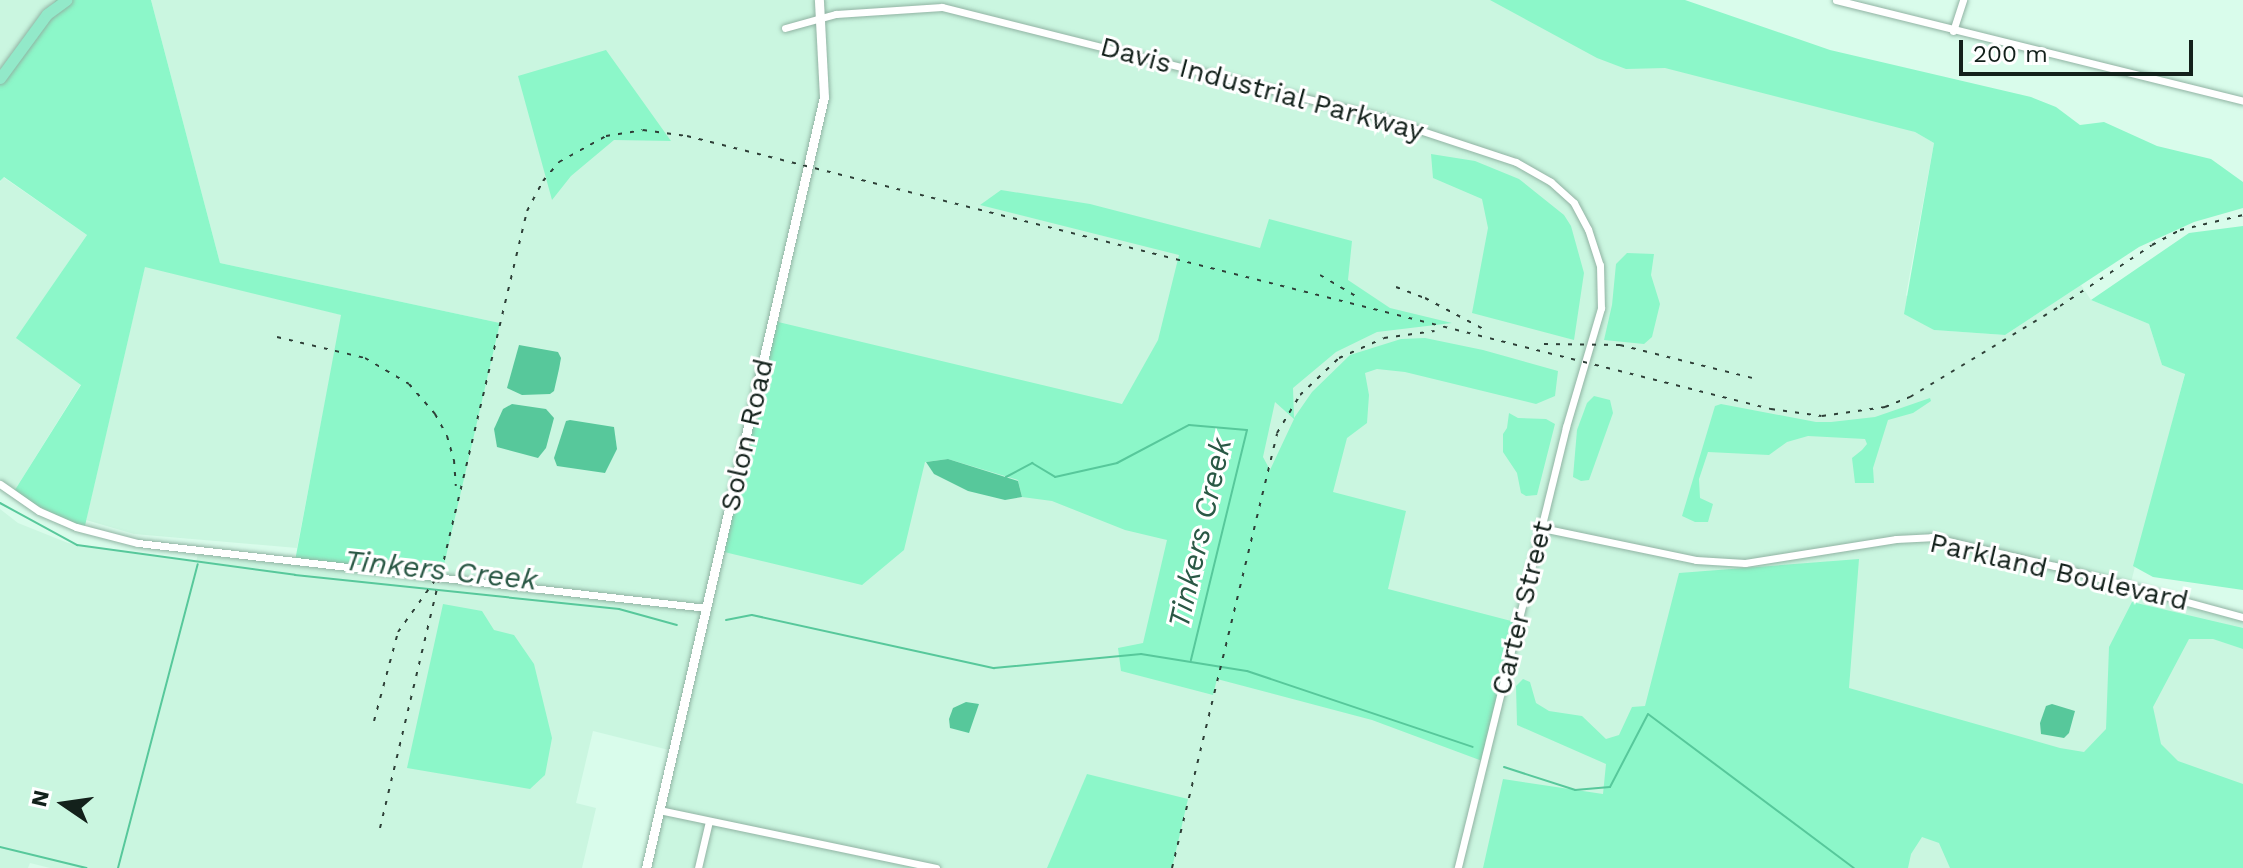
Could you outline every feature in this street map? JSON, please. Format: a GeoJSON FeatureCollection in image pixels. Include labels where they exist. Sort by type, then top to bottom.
{"type":"FeatureCollection","features":[{"type":"Feature","properties":{"kind":"main road"},"geometry":{"type":"LineString","coordinates":[[0,78],[47,14],[66,0]]}},
{"type":"Feature","properties":{"kind":"street"},"geometry":{"type":"LineString","coordinates":[[47,14],[56,0]]}},
{"type":"Feature","properties":{"kind":"street","name":"Solon Road"},"geometry":{"type":"LineString","coordinates":[[646,868],[824,97],[819,0]]}},
{"type":"Feature","properties":{"kind":"street"},"geometry":{"type":"LineString","coordinates":[[1836,0],[2243,101]]}},
{"type":"Feature","properties":{"kind":"street"},"geometry":{"type":"LineString","coordinates":[[1953,31],[1963,0]]}},
{"type":"Feature","properties":{"kind":"street","name":"Davis Industrial Parkway"},"geometry":{"type":"LineString","coordinates":[[785,28],[820,17],[942,7],[1383,118],[1516,162],[1551,182],[1574,203],[1588,229],[1600,265],[1601,308],[1588,349]]}},
{"type":"Feature","properties":{"kind":"street","name":"Carter Street"},"geometry":{"type":"LineString","coordinates":[[1458,868],[1588,349]]}},
{"type":"Feature","properties":{"kind":"street"},"geometry":{"type":"LineString","coordinates":[[0,484],[39,511],[64,522],[138,543],[707,608]]}},
{"type":"Feature","properties":{"kind":"street","name":"Parkland Boulevard"},"geometry":{"type":"LineString","coordinates":[[1542,528],[1696,560],[1735,563],[1757,563],[1889,540],[1931,537],[2055,566],[2243,617]]}},
{"type":"Feature","properties":{"kind":"street"},"geometry":{"type":"LineString","coordinates":[[659,810],[936,868]]}},
{"type":"Feature","properties":{"kind":"street"},"geometry":{"type":"LineString","coordinates":[[698,868],[709,821]]}},
{"type":"Feature","properties":{"kind":"shaded area"},"geometry":{"type":"Polygon","coordinates":[[[0,0],[66,0],[0,78],[0,0]]]}},
{"type":"Feature","properties":{"kind":"shaded area"},"geometry":{"type":"Polygon","coordinates":[[[56,0],[151,0],[220,263],[500,323],[441,578],[295,561],[341,315],[145,267],[84,530],[13,493],[81,385],[16,338],[87,235],[4,177],[0,181],[0,78],[56,0]]]}},
{"type":"Feature","properties":{"kind":"shaded area"},"geometry":{"type":"Polygon","coordinates":[[[151,0],[1535,0],[1915,132],[1934,143],[1906,295],[1934,330],[2005,335],[2081,285],[2091,300],[2149,324],[2162,365],[2185,373],[2130,586],[2243,617],[2243,868],[646,868],[673,751],[593,731],[576,803],[596,808],[582,868],[50,868],[30,863],[28,868],[0,868],[0,509],[18,523],[68,543],[196,562],[199,550],[440,578],[500,323],[220,263],[151,0]]]}},
{"type":"Feature","properties":{"kind":"shaded area"},"geometry":{"type":"Polygon","coordinates":[[[1490,0],[1685,0],[1830,50],[2031,97],[2056,107],[2080,125],[2104,122],[2157,146],[2211,159],[2243,182],[2243,208],[2194,222],[2139,247],[2005,335],[1934,330],[1904,314],[1934,143],[1915,132],[1665,68],[1626,69],[1597,58],[1490,0]]]}},
{"type":"Feature","properties":{"kind":"shaded area"},"geometry":{"type":"Polygon","coordinates":[[[606,50],[671,141],[614,140],[571,176],[552,200],[518,76],[606,50]]]}},
{"type":"Feature","properties":{"kind":"shaded area"},"geometry":{"type":"Polygon","coordinates":[[[1431,154],[1475,161],[1519,179],[1564,215],[1571,226],[1584,273],[1574,340],[1472,313],[1488,228],[1482,199],[1433,178],[1431,154]]]}},
{"type":"Feature","properties":{"kind":"shaded area"},"geometry":{"type":"Polygon","coordinates":[[[3,177],[87,235],[17,338],[81,384],[13,493],[0,484],[0,182],[3,177]]]}},
{"type":"Feature","properties":{"kind":"shaded area"},"geometry":{"type":"Polygon","coordinates":[[[1001,190],[1090,204],[1260,248],[1269,219],[1352,241],[1348,280],[1390,308],[1452,323],[1377,332],[1336,352],[1293,388],[1294,418],[1312,392],[1350,355],[1401,339],[1425,338],[1558,371],[1555,396],[1536,404],[1405,372],[1377,369],[1365,373],[1369,395],[1367,423],[1347,438],[1333,492],[1406,511],[1388,589],[1519,623],[1485,762],[1372,720],[1217,679],[1213,695],[1121,671],[1118,648],[1143,643],[1167,540],[1125,530],[1052,501],[1022,497],[1018,480],[948,459],[925,462],[904,550],[862,585],[720,551],[774,321],[1122,404],[1158,340],[1179,255],[980,205],[1001,190]],[[1275,402],[1263,457],[1270,470],[1294,419],[1275,402]]]}},
{"type":"Feature","properties":{"kind":"shaded area"},"geometry":{"type":"Polygon","coordinates":[[[2243,226],[2243,590],[2153,577],[2133,566],[2185,374],[2162,365],[2149,324],[2091,300],[2189,233],[2243,226]]]}},
{"type":"Feature","properties":{"kind":"shaded area"},"geometry":{"type":"Polygon","coordinates":[[[1627,253],[1654,254],[1651,275],[1660,304],[1652,337],[1644,344],[1604,340],[1612,305],[1616,264],[1627,253]]]}},
{"type":"Feature","properties":{"kind":"shaded area"},"geometry":{"type":"Polygon","coordinates":[[[145,266],[342,315],[297,548],[134,534],[86,520],[145,266]]]}},
{"type":"Feature","properties":{"kind":"shaded area"},"geometry":{"type":"Polygon","coordinates":[[[519,345],[558,352],[561,358],[559,369],[554,391],[550,394],[522,395],[507,388],[519,345]]]}},
{"type":"Feature","properties":{"kind":"shaded area"},"geometry":{"type":"Polygon","coordinates":[[[1594,396],[1610,400],[1613,413],[1589,480],[1581,481],[1573,477],[1577,430],[1587,403],[1594,396]]]}},
{"type":"Feature","properties":{"kind":"shaded area"},"geometry":{"type":"Polygon","coordinates":[[[1930,398],[1931,401],[1913,413],[1888,420],[1873,468],[1874,483],[1855,483],[1852,458],[1867,444],[1865,439],[1808,436],[1787,442],[1769,455],[1708,452],[1699,479],[1700,498],[1713,504],[1708,522],[1695,522],[1682,516],[1715,406],[1721,404],[1816,422],[1831,422],[1875,417],[1930,398]]]}},
{"type":"Feature","properties":{"kind":"shaded area"},"geometry":{"type":"Polygon","coordinates":[[[512,404],[546,409],[554,418],[546,448],[538,458],[497,447],[494,429],[503,409],[512,404]]]}},
{"type":"Feature","properties":{"kind":"shaded area"},"geometry":{"type":"Polygon","coordinates":[[[1509,413],[1518,418],[1546,419],[1555,424],[1537,495],[1521,493],[1517,473],[1503,452],[1503,434],[1509,413]]]}},
{"type":"Feature","properties":{"kind":"shaded area"},"geometry":{"type":"Polygon","coordinates":[[[566,421],[614,427],[617,449],[605,473],[557,466],[554,458],[566,421]]]}},
{"type":"Feature","properties":{"kind":"shaded area"},"geometry":{"type":"Polygon","coordinates":[[[948,459],[1018,481],[1022,497],[1005,500],[968,491],[934,474],[926,462],[948,459]]]}},
{"type":"Feature","properties":{"kind":"shaded area"},"geometry":{"type":"Polygon","coordinates":[[[1859,559],[1849,688],[2060,748],[2084,752],[2106,729],[2109,647],[2132,602],[2243,628],[2243,649],[2213,639],[2189,639],[2153,707],[2161,744],[2178,761],[2243,784],[2243,868],[1950,868],[1939,843],[1922,837],[1911,854],[1908,868],[1483,868],[1503,779],[1603,794],[1606,764],[1517,725],[1516,686],[1523,679],[1530,682],[1536,703],[1549,711],[1582,716],[1606,739],[1619,735],[1632,707],[1645,706],[1679,573],[1859,559]]]}},
{"type":"Feature","properties":{"kind":"shaded area"},"geometry":{"type":"Polygon","coordinates":[[[443,604],[482,611],[494,630],[514,635],[534,664],[552,738],[545,775],[530,789],[407,768],[443,604]]]}},
{"type":"Feature","properties":{"kind":"shaded area"},"geometry":{"type":"Polygon","coordinates":[[[966,702],[979,704],[969,733],[950,728],[949,719],[953,708],[966,702]]]}},
{"type":"Feature","properties":{"kind":"shaded area"},"geometry":{"type":"Polygon","coordinates":[[[2052,704],[2075,711],[2069,733],[2064,738],[2041,734],[2040,723],[2046,706],[2052,704]]]}},
{"type":"Feature","properties":{"kind":"shaded area"},"geometry":{"type":"Polygon","coordinates":[[[1087,774],[1188,799],[1172,868],[1047,868],[1087,774]]]}},
{"type":"Feature","properties":{"kind":"waterway","name":"Tinkers Creek"},"geometry":{"type":"LineString","coordinates":[[1006,477],[1032,463],[1055,477],[1117,463],[1189,425],[1247,430],[1191,660]]}},
{"type":"Feature","properties":{"kind":"waterway","name":"Tinkers Creek"},"geometry":{"type":"LineString","coordinates":[[0,503],[77,545],[295,575],[619,609],[677,625]]}},
{"type":"Feature","properties":{"kind":"waterway","name":"Tinkers Creek"},"geometry":{"type":"LineString","coordinates":[[118,868],[198,564]]}},
{"type":"Feature","properties":{"kind":"waterway","name":"Tinkers Creek"},"geometry":{"type":"LineString","coordinates":[[726,620],[752,615],[994,668],[1141,654],[1247,671],[1473,747]]}},
{"type":"Feature","properties":{"kind":"waterway","name":"Tinkers Creek"},"geometry":{"type":"LineString","coordinates":[[1504,767],[1575,790],[1610,787],[1648,714],[1854,868]]}},
{"type":"Feature","properties":{"kind":"waterway","name":"Tinkers Creek"},"geometry":{"type":"LineString","coordinates":[[0,847],[86,868]]}},
{"type":"Feature","properties":{"kind":"railway"},"geometry":{"type":"LineString","coordinates":[[380,828],[527,211],[543,181],[559,162],[606,136],[643,130],[687,136],[1771,409],[1822,416],[1885,407],[1910,397],[2060,306],[2152,245],[2180,230],[2243,215]]}},
{"type":"Feature","properties":{"kind":"railway"},"geometry":{"type":"LineString","coordinates":[[1320,275],[1359,298]]}},
{"type":"Feature","properties":{"kind":"railway"},"geometry":{"type":"LineString","coordinates":[[1396,287],[1425,298],[1487,331]]}},
{"type":"Feature","properties":{"kind":"railway"},"geometry":{"type":"LineString","coordinates":[[1172,868],[1277,433],[1300,395],[1339,358],[1384,338],[1435,331]]}},
{"type":"Feature","properties":{"kind":"railway"},"geometry":{"type":"LineString","coordinates":[[277,337],[365,358],[409,384],[435,414],[447,436],[454,460],[456,486]]}},
{"type":"Feature","properties":{"kind":"railway"},"geometry":{"type":"LineString","coordinates":[[1544,344],[1620,345],[1752,378]]}},
{"type":"Feature","properties":{"kind":"railway"},"geometry":{"type":"LineString","coordinates":[[374,721],[398,632],[436,579]]}}]}
